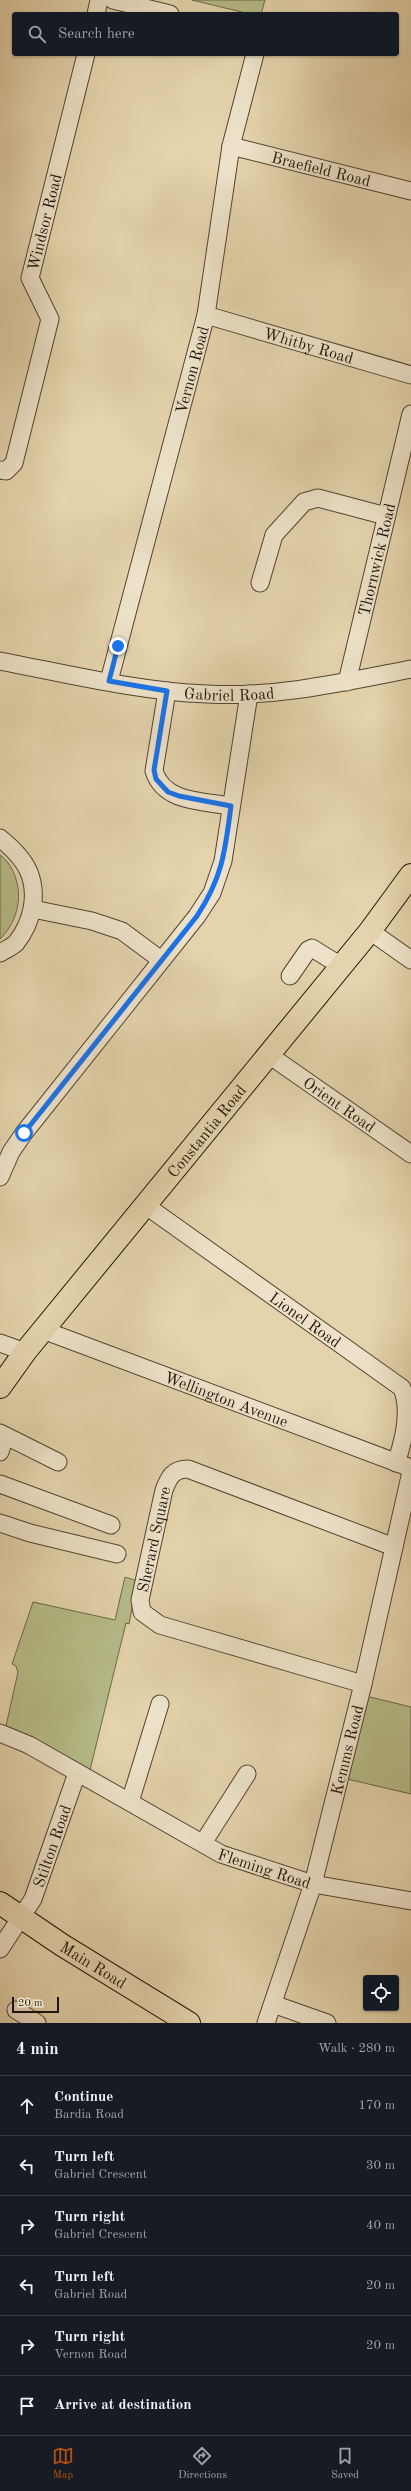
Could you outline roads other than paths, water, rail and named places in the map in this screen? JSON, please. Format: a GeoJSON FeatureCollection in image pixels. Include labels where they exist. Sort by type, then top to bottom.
{"type":"FeatureCollection","features":[{"type":"Feature","properties":{"kind":"main road","name":"Constantia Road"},"geometry":{"type":"LineString","coordinates":[[0,1386],[42,1330],[370,931],[411,875]]}},
{"type":"Feature","properties":{"kind":"main road","name":"Main Road"},"geometry":{"type":"LineString","coordinates":[[0,1903],[21,1918],[189,2023]]}},
{"type":"Feature","properties":{"kind":"street"},"geometry":{"type":"LineString","coordinates":[[96,12],[99,0]]}},
{"type":"Feature","properties":{"kind":"street"},"geometry":{"type":"LineString","coordinates":[[113,0],[162,12]]}},
{"type":"Feature","properties":{"kind":"street","name":"Windsor Road"},"geometry":{"type":"LineString","coordinates":[[0,470],[6,471],[14,462],[50,319],[30,278],[86,56]]}},
{"type":"Feature","properties":{"kind":"street","name":"Vernon Road"},"geometry":{"type":"LineString","coordinates":[[109,681],[206,315],[231,146],[254,56]]}},
{"type":"Feature","properties":{"kind":"street","name":"Braefield Road"},"geometry":{"type":"LineString","coordinates":[[231,146],[411,191]]}},
{"type":"Feature","properties":{"kind":"street","name":"Whitby Road"},"geometry":{"type":"LineString","coordinates":[[206,315],[411,375]]}},
{"type":"Feature","properties":{"kind":"street","name":"Thornwick Road"},"geometry":{"type":"LineString","coordinates":[[347,682],[411,414]]}},
{"type":"Feature","properties":{"kind":"street"},"geometry":{"type":"LineString","coordinates":[[260,583],[274,535],[304,502],[318,498],[386,516]]}},
{"type":"Feature","properties":{"kind":"street","name":"Gabriel Road"},"geometry":{"type":"LineString","coordinates":[[0,661],[167,691],[249,694],[347,682],[411,669]]}},
{"type":"Feature","properties":{"kind":"street"},"geometry":{"type":"LineString","coordinates":[[167,691],[154,770],[156,779],[168,792],[179,796],[231,806]]}},
{"type":"Feature","properties":{"kind":"street"},"geometry":{"type":"LineString","coordinates":[[0,1177],[5,1151],[197,916],[212,893],[224,861],[231,806],[249,694]]}},
{"type":"Feature","properties":{"kind":"street"},"geometry":{"type":"LineString","coordinates":[[0,838],[15,851],[29,871],[34,894],[33,909],[30,920],[15,944],[0,953]]}},
{"type":"Feature","properties":{"kind":"street"},"geometry":{"type":"LineString","coordinates":[[33,909],[92,921],[122,931],[160,960]]}},
{"type":"Feature","properties":{"kind":"street"},"geometry":{"type":"LineString","coordinates":[[370,931],[411,960]]}},
{"type":"Feature","properties":{"kind":"street"},"geometry":{"type":"LineString","coordinates":[[290,976],[308,950],[312,948],[341,966]]}},
{"type":"Feature","properties":{"kind":"street","name":"Orient Road"},"geometry":{"type":"LineString","coordinates":[[269,1055],[411,1154]]}},
{"type":"Feature","properties":{"kind":"street","name":"Lionel Road"},"geometry":{"type":"LineString","coordinates":[[145,1205],[402,1388],[406,1396],[407,1417],[404,1465]]}},
{"type":"Feature","properties":{"kind":"street","name":"Wellington Avenue"},"geometry":{"type":"LineString","coordinates":[[42,1330],[404,1465]]}},
{"type":"Feature","properties":{"kind":"street"},"geometry":{"type":"LineString","coordinates":[[0,1343],[25,1352]]}},
{"type":"Feature","properties":{"kind":"street"},"geometry":{"type":"LineString","coordinates":[[0,1452],[3,1434],[58,1462]]}},
{"type":"Feature","properties":{"kind":"street","name":"Sherard Square"},"geometry":{"type":"LineString","coordinates":[[362,1684],[160,1625],[142,1612],[140,1600],[164,1490],[172,1473],[180,1469],[188,1469],[394,1547]]}},
{"type":"Feature","properties":{"kind":"street","name":"Kemms Road"},"geometry":{"type":"LineString","coordinates":[[266,2023],[313,1884],[362,1684],[411,1472]]}},
{"type":"Feature","properties":{"kind":"street"},"geometry":{"type":"LineString","coordinates":[[0,1484],[111,1525]]}},
{"type":"Feature","properties":{"kind":"street"},"geometry":{"type":"LineString","coordinates":[[0,1523],[30,1533],[117,1554]]}},
{"type":"Feature","properties":{"kind":"street"},"geometry":{"type":"LineString","coordinates":[[130,1802],[160,1704]]}},
{"type":"Feature","properties":{"kind":"street","name":"Fleming Road"},"geometry":{"type":"LineString","coordinates":[[0,1733],[29,1745],[221,1854],[313,1884],[411,1901]]}},
{"type":"Feature","properties":{"kind":"street","name":"Stilton Road"},"geometry":{"type":"LineString","coordinates":[[0,1949],[33,1899],[77,1773]]}},
{"type":"Feature","properties":{"kind":"street"},"geometry":{"type":"LineString","coordinates":[[202,1843],[247,1774]]}},
{"type":"Feature","properties":{"kind":"street"},"geometry":{"type":"LineString","coordinates":[[273,2004],[328,2023]]}},
{"type":"Feature","properties":{"kind":"street"},"geometry":{"type":"LineString","coordinates":[[16,2010],[37,2023]]}}]}
